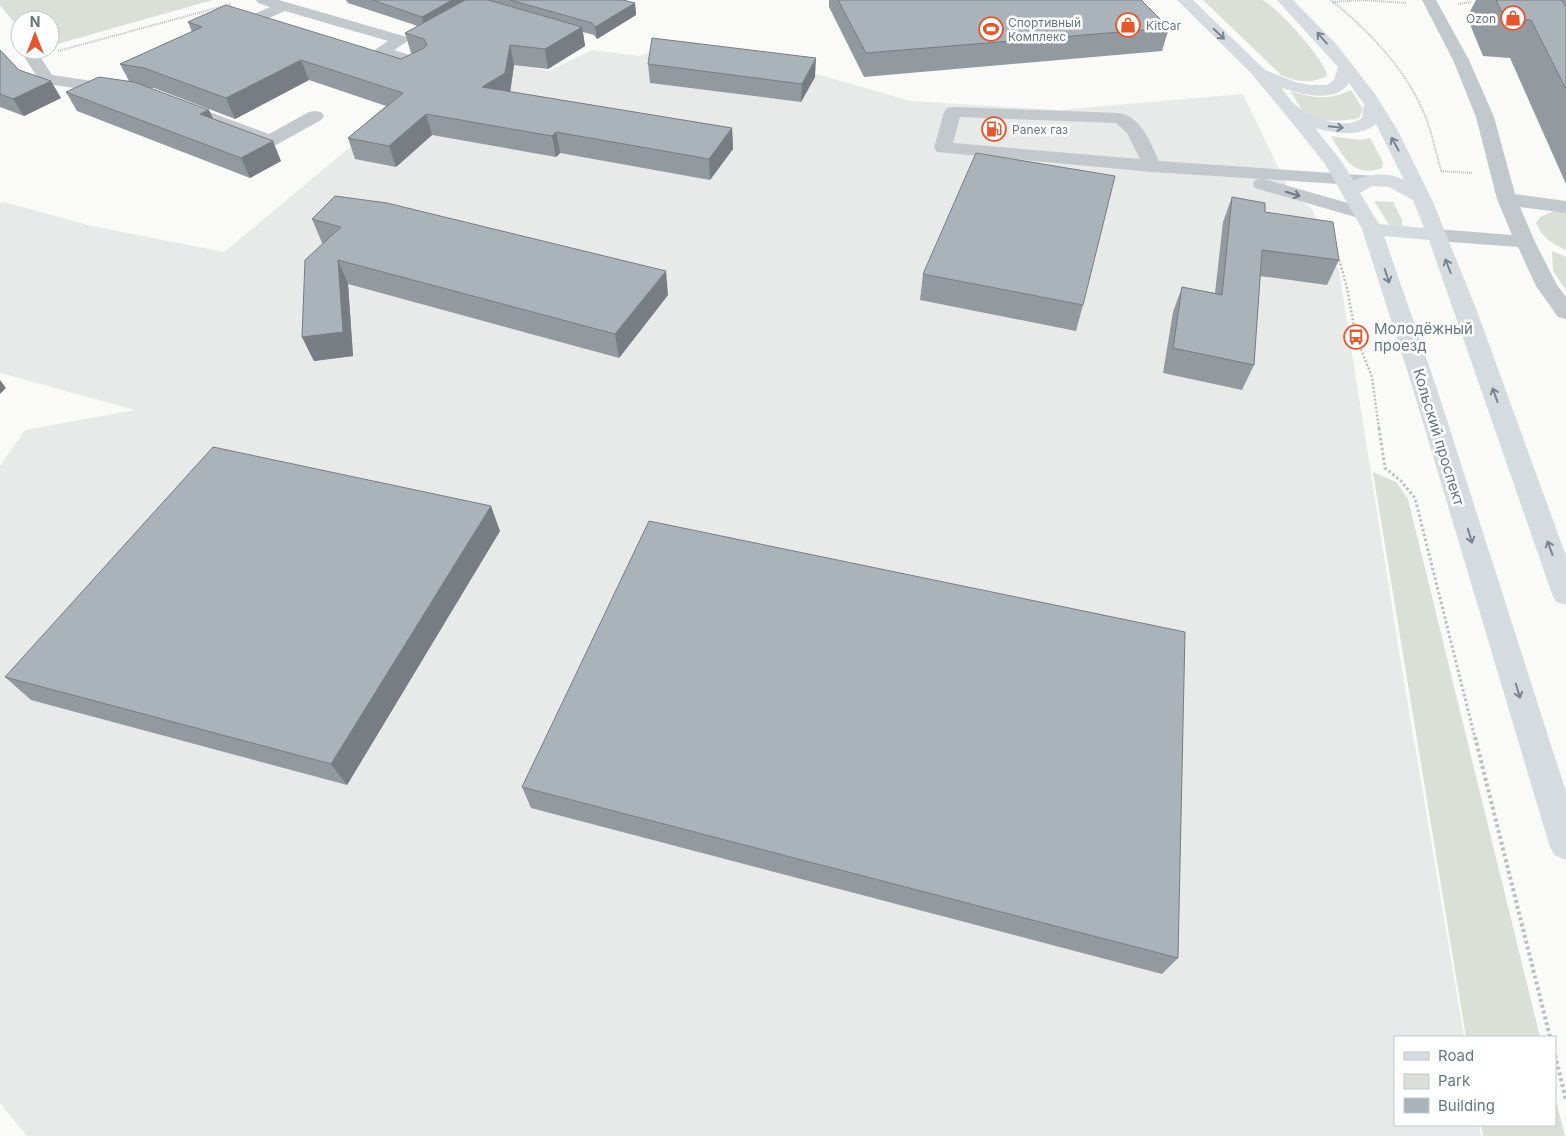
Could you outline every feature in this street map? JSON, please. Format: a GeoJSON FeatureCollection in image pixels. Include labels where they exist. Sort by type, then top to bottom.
{"type":"FeatureCollection","features":[{"type":"Feature","properties":{"kind":"main road","name":"Кольский проспект"},"geometry":{"type":"LineString","coordinates":[[1184,0],[1257,70],[1291,110],[1333,162],[1367,221],[1425,389],[1566,844]]}},
{"type":"Feature","properties":{"kind":"main road"},"geometry":{"type":"LineString","coordinates":[[1284,0],[1317,33],[1346,67],[1372,105],[1418,191],[1460,296],[1566,594]]}},
{"type":"Feature","properties":{"kind":"main road"},"geometry":{"type":"LineString","coordinates":[[1257,70],[1273,80],[1291,87],[1319,90],[1338,86],[1343,80],[1346,67]]}},
{"type":"Feature","properties":{"kind":"main road"},"geometry":{"type":"LineString","coordinates":[[1291,110],[1312,122],[1336,128],[1361,127],[1370,120],[1372,105]]}},
{"type":"Feature","properties":{"kind":"main road"},"geometry":{"type":"LineString","coordinates":[[1347,185],[1369,180],[1393,182],[1418,191]]}},
{"type":"Feature","properties":{"kind":"main road"},"geometry":{"type":"LineString","coordinates":[[1367,221],[1437,236]]}},
{"type":"Feature","properties":{"kind":"street"},"geometry":{"type":"LineString","coordinates":[[263,0],[409,39],[381,50],[423,64],[406,73],[369,61]]}},
{"type":"Feature","properties":{"kind":"street"},"geometry":{"type":"LineString","coordinates":[[1429,0],[1461,60],[1485,117],[1507,199],[1525,242],[1546,286],[1566,312]]}},
{"type":"Feature","properties":{"kind":"street"},"geometry":{"type":"LineString","coordinates":[[284,6],[248,22],[285,34]]}},
{"type":"Feature","properties":{"kind":"street"},"geometry":{"type":"LineString","coordinates":[[34,60],[47,79],[138,93]]}},
{"type":"Feature","properties":{"kind":"street"},"geometry":{"type":"LineString","coordinates":[[165,101],[270,141],[315,116]]}},
{"type":"Feature","properties":{"kind":"street"},"geometry":{"type":"LineString","coordinates":[[1152,166],[1135,130],[1120,118],[953,112],[943,148],[1152,166],[1195,169],[1347,185]]}},
{"type":"Feature","properties":{"kind":"street"},"geometry":{"type":"LineString","coordinates":[[1195,169],[1250,179],[1367,221]]}},
{"type":"Feature","properties":{"kind":"street"},"geometry":{"type":"LineString","coordinates":[[1507,199],[1566,207]]}},
{"type":"Feature","properties":{"kind":"street"},"geometry":{"type":"LineString","coordinates":[[1437,236],[1525,242]]}},
{"type":"Feature","properties":{"kind":"path"},"geometry":{"type":"LineString","coordinates":[[1332,1],[1362,0]]}},
{"type":"Feature","properties":{"kind":"path"},"geometry":{"type":"LineString","coordinates":[[1332,1],[1369,35],[1403,76],[1426,118]]}},
{"type":"Feature","properties":{"kind":"path"},"geometry":{"type":"LineString","coordinates":[[60,50],[235,2]]}},
{"type":"Feature","properties":{"kind":"path"},"geometry":{"type":"LineString","coordinates":[[1337,251],[1347,288],[1356,337],[1372,377],[1386,468],[1401,480],[1415,498],[1550,1036]]}},
{"type":"Feature","properties":{"kind":"path"},"geometry":{"type":"LineString","coordinates":[[1556,1059],[1566,1100]]}},
{"type":"Feature","properties":{"kind":"shaded area"},"geometry":{"type":"Polygon","coordinates":[[[662,48],[813,73],[911,101],[1058,110],[1243,94],[1291,194],[1312,209],[1339,271],[1400,657],[1464,1036],[1394,1036],[1394,1126],[1479,1126],[1481,1136],[27,1136],[0,1103],[0,466],[25,430],[135,410],[0,373],[0,203],[4,202],[92,226],[224,252],[467,50],[548,71],[592,50],[640,56],[662,48]]]}},
{"type":"Feature","properties":{"kind":"green space"},"geometry":{"type":"Polygon","coordinates":[[[0,0],[213,0],[60,43],[60,10],[10,10],[10,18],[0,5],[0,0]]]}},
{"type":"Feature","properties":{"kind":"green space"},"geometry":{"type":"Polygon","coordinates":[[[1203,0],[1262,0],[1269,4],[1310,47],[1325,69],[1327,76],[1321,79],[1304,81],[1281,75],[1203,0]]]}},
{"type":"Feature","properties":{"kind":"green space"},"geometry":{"type":"Polygon","coordinates":[[[1351,90],[1363,109],[1359,118],[1339,121],[1323,120],[1309,116],[1302,110],[1290,91],[1328,97],[1351,90]]]}},
{"type":"Feature","properties":{"kind":"green space"},"geometry":{"type":"Polygon","coordinates":[[[1331,136],[1359,140],[1370,138],[1383,162],[1382,168],[1364,170],[1350,164],[1340,152],[1331,136]]]}},
{"type":"Feature","properties":{"kind":"green space"},"geometry":{"type":"Polygon","coordinates":[[[1374,201],[1393,202],[1402,220],[1402,227],[1390,226],[1374,201]]]}},
{"type":"Feature","properties":{"kind":"green space"},"geometry":{"type":"Polygon","coordinates":[[[1554,211],[1566,211],[1566,250],[1548,240],[1536,223],[1540,217],[1554,211]]]}},
{"type":"Feature","properties":{"kind":"green space"},"geometry":{"type":"Polygon","coordinates":[[[1552,251],[1566,257],[1566,290],[1553,271],[1552,251]]]}},
{"type":"Feature","properties":{"kind":"green space"},"geometry":{"type":"Polygon","coordinates":[[[1373,472],[1396,482],[1408,499],[1540,1036],[1466,1036],[1373,472]]]}},
{"type":"Feature","properties":{"kind":"green space"},"geometry":{"type":"Polygon","coordinates":[[[1556,1100],[1565,1136],[1483,1136],[1481,1126],[1556,1126],[1556,1100]]]}},
{"type":"Feature","properties":{"kind":"building"},"geometry":{"type":"Polygon","coordinates":[[[372,0],[452,0],[422,17],[372,0]]]}},
{"type":"Feature","properties":{"kind":"building"},"geometry":{"type":"Polygon","coordinates":[[[465,0],[488,0],[582,27],[545,49],[510,45],[505,73],[482,87],[732,128],[709,159],[556,132],[552,136],[426,114],[389,146],[348,138],[403,93],[301,60],[226,98],[144,68],[120,64],[202,27],[188,22],[226,5],[401,59],[427,45],[424,39],[405,33],[465,0]]]}},
{"type":"Feature","properties":{"kind":"building"},"geometry":{"type":"Polygon","coordinates":[[[510,0],[623,0],[635,3],[595,27],[592,23],[510,0]]]}},
{"type":"Feature","properties":{"kind":"building","name":"Спортивный Комплекс"},"geometry":{"type":"Polygon","coordinates":[[[838,0],[1141,0],[1169,28],[866,53],[838,0]]]}},
{"type":"Feature","properties":{"kind":"building"},"geometry":{"type":"Polygon","coordinates":[[[1496,0],[1562,0],[1566,7],[1566,89],[1531,20],[1504,17],[1496,0]]]}},
{"type":"Feature","properties":{"kind":"building"},"geometry":{"type":"Polygon","coordinates":[[[652,38],[816,58],[802,84],[648,64],[652,38]]]}},
{"type":"Feature","properties":{"kind":"building"},"geometry":{"type":"Polygon","coordinates":[[[0,50],[19,70],[51,81],[13,99],[0,94],[0,50]]]}},
{"type":"Feature","properties":{"kind":"building"},"geometry":{"type":"Polygon","coordinates":[[[99,77],[134,82],[209,110],[200,114],[273,141],[241,158],[66,92],[99,77]]]}},
{"type":"Feature","properties":{"kind":"building"},"geometry":{"type":"Polygon","coordinates":[[[976,153],[1115,176],[1083,305],[923,274],[976,153]]]}},
{"type":"Feature","properties":{"kind":"building"},"geometry":{"type":"Polygon","coordinates":[[[335,196],[387,203],[666,271],[615,334],[338,260],[343,332],[302,337],[305,260],[341,227],[312,219],[335,196]]]}},
{"type":"Feature","properties":{"kind":"building"},"geometry":{"type":"Polygon","coordinates":[[[1232,197],[1265,203],[1265,212],[1333,222],[1339,260],[1262,250],[1254,365],[1173,348],[1182,287],[1222,295],[1232,197]]]}},
{"type":"Feature","properties":{"kind":"building"},"geometry":{"type":"Polygon","coordinates":[[[213,447],[491,506],[331,764],[5,677],[213,447]]]}},
{"type":"Feature","properties":{"kind":"building"},"geometry":{"type":"Polygon","coordinates":[[[649,521],[1185,632],[1178,958],[522,787],[649,521]]]}},
{"type":"Feature","properties":{"kind":"place","name":"Ozon"},"geometry":{"type":"Point","coordinates":[1513,18]}},
{"type":"Feature","properties":{"kind":"place","name":"KitCar"},"geometry":{"type":"Point","coordinates":[1128,25]}},
{"type":"Feature","properties":{"kind":"place","name":"Спортивный Комплекс"},"geometry":{"type":"Point","coordinates":[991,29]}},
{"type":"Feature","properties":{"kind":"place","name":"Panex газ"},"geometry":{"type":"Point","coordinates":[994,129]}},
{"type":"Feature","properties":{"kind":"place","name":"Молодёжный проезд"},"geometry":{"type":"Point","coordinates":[1356,337]}}]}
